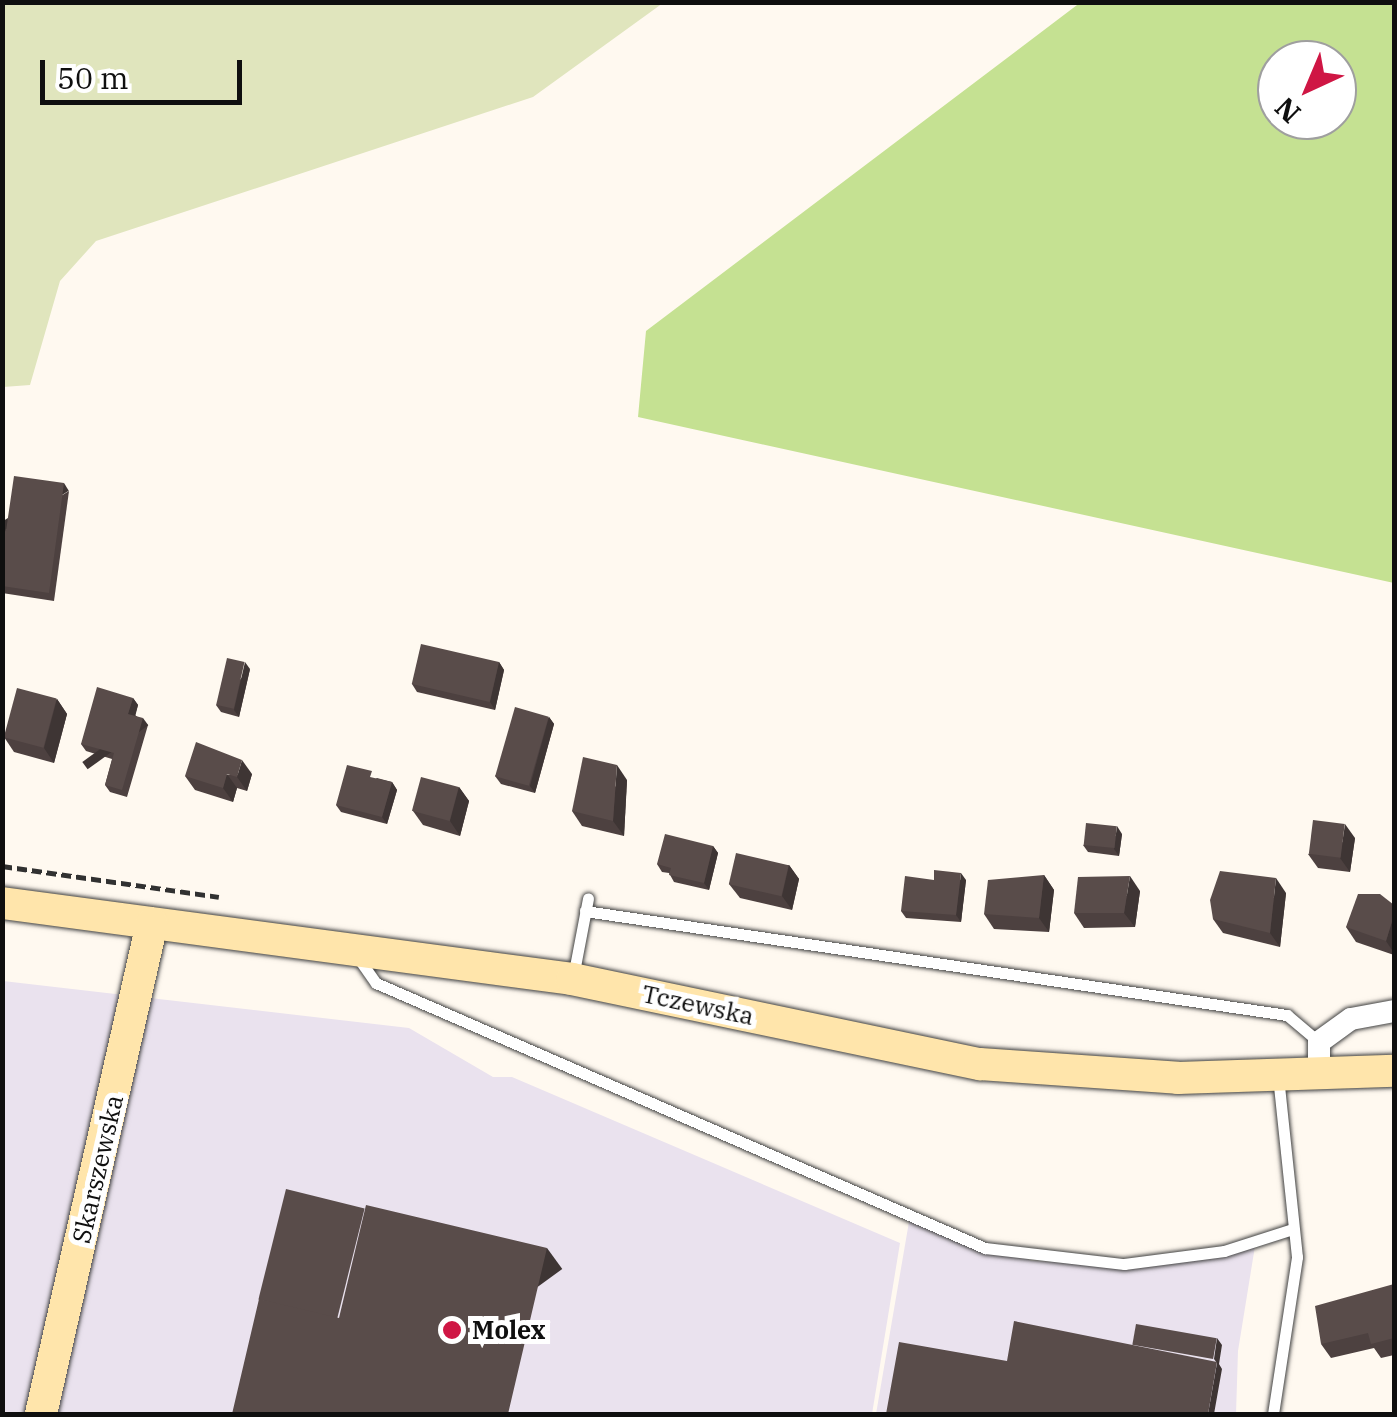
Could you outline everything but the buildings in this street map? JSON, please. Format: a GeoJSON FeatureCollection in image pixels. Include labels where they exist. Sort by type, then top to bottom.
{"type":"FeatureCollection","features":[{"type":"Feature","properties":{"kind":"street","name":"Tczewska"},"geometry":{"type":"LineString","coordinates":[[2,903],[572,980],[980,1064],[1112,1076],[1278,1076],[1319,1058],[1394,1071]]}},
{"type":"Feature","properties":{"kind":"street","name":"Skarszewska"},"geometry":{"type":"LineString","coordinates":[[41,1414],[152,923]]}},
{"type":"Feature","properties":{"kind":"street"},"geometry":{"type":"LineString","coordinates":[[1319,1058],[1351,1019],[1394,1011]]}},
{"type":"Feature","properties":{"kind":"lane"},"geometry":{"type":"LineString","coordinates":[[572,980],[587,905],[1287,1015],[1319,1058]]}},
{"type":"Feature","properties":{"kind":"lane"},"geometry":{"type":"LineString","coordinates":[[354,951],[376,983],[985,1248],[1124,1264],[1224,1252],[1293,1229]]}},
{"type":"Feature","properties":{"kind":"lane"},"geometry":{"type":"LineString","coordinates":[[1273,1414],[1297,1256],[1278,1076]]}},
{"type":"Feature","properties":{"kind":"path"},"geometry":{"type":"LineString","coordinates":[[2,866],[219,897]]}},
{"type":"Feature","properties":{"kind":"shaded area"},"geometry":{"type":"Polygon","coordinates":[[[3,981],[409,1028],[493,1077],[512,1077],[900,1243],[872,1414],[3,1414],[3,981]]]}},
{"type":"Feature","properties":{"kind":"shaded area"},"geometry":{"type":"Polygon","coordinates":[[[910,1216],[1032,1261],[1143,1266],[1256,1240],[1238,1351],[1236,1414],[876,1414],[910,1216]]]}},
{"type":"Feature","properties":{"kind":"green space"},"geometry":{"type":"Polygon","coordinates":[[[3,2],[663,3],[533,97],[96,241],[60,281],[30,385],[3,387],[3,2]]]}},
{"type":"Feature","properties":{"kind":"green space"},"geometry":{"type":"Polygon","coordinates":[[[1081,2],[1394,3],[1394,583],[638,417],[646,331],[1081,2]]]}},
{"type":"Feature","properties":{"kind":"place","name":"Molex"},"geometry":{"type":"Point","coordinates":[452,1330]}}]}
